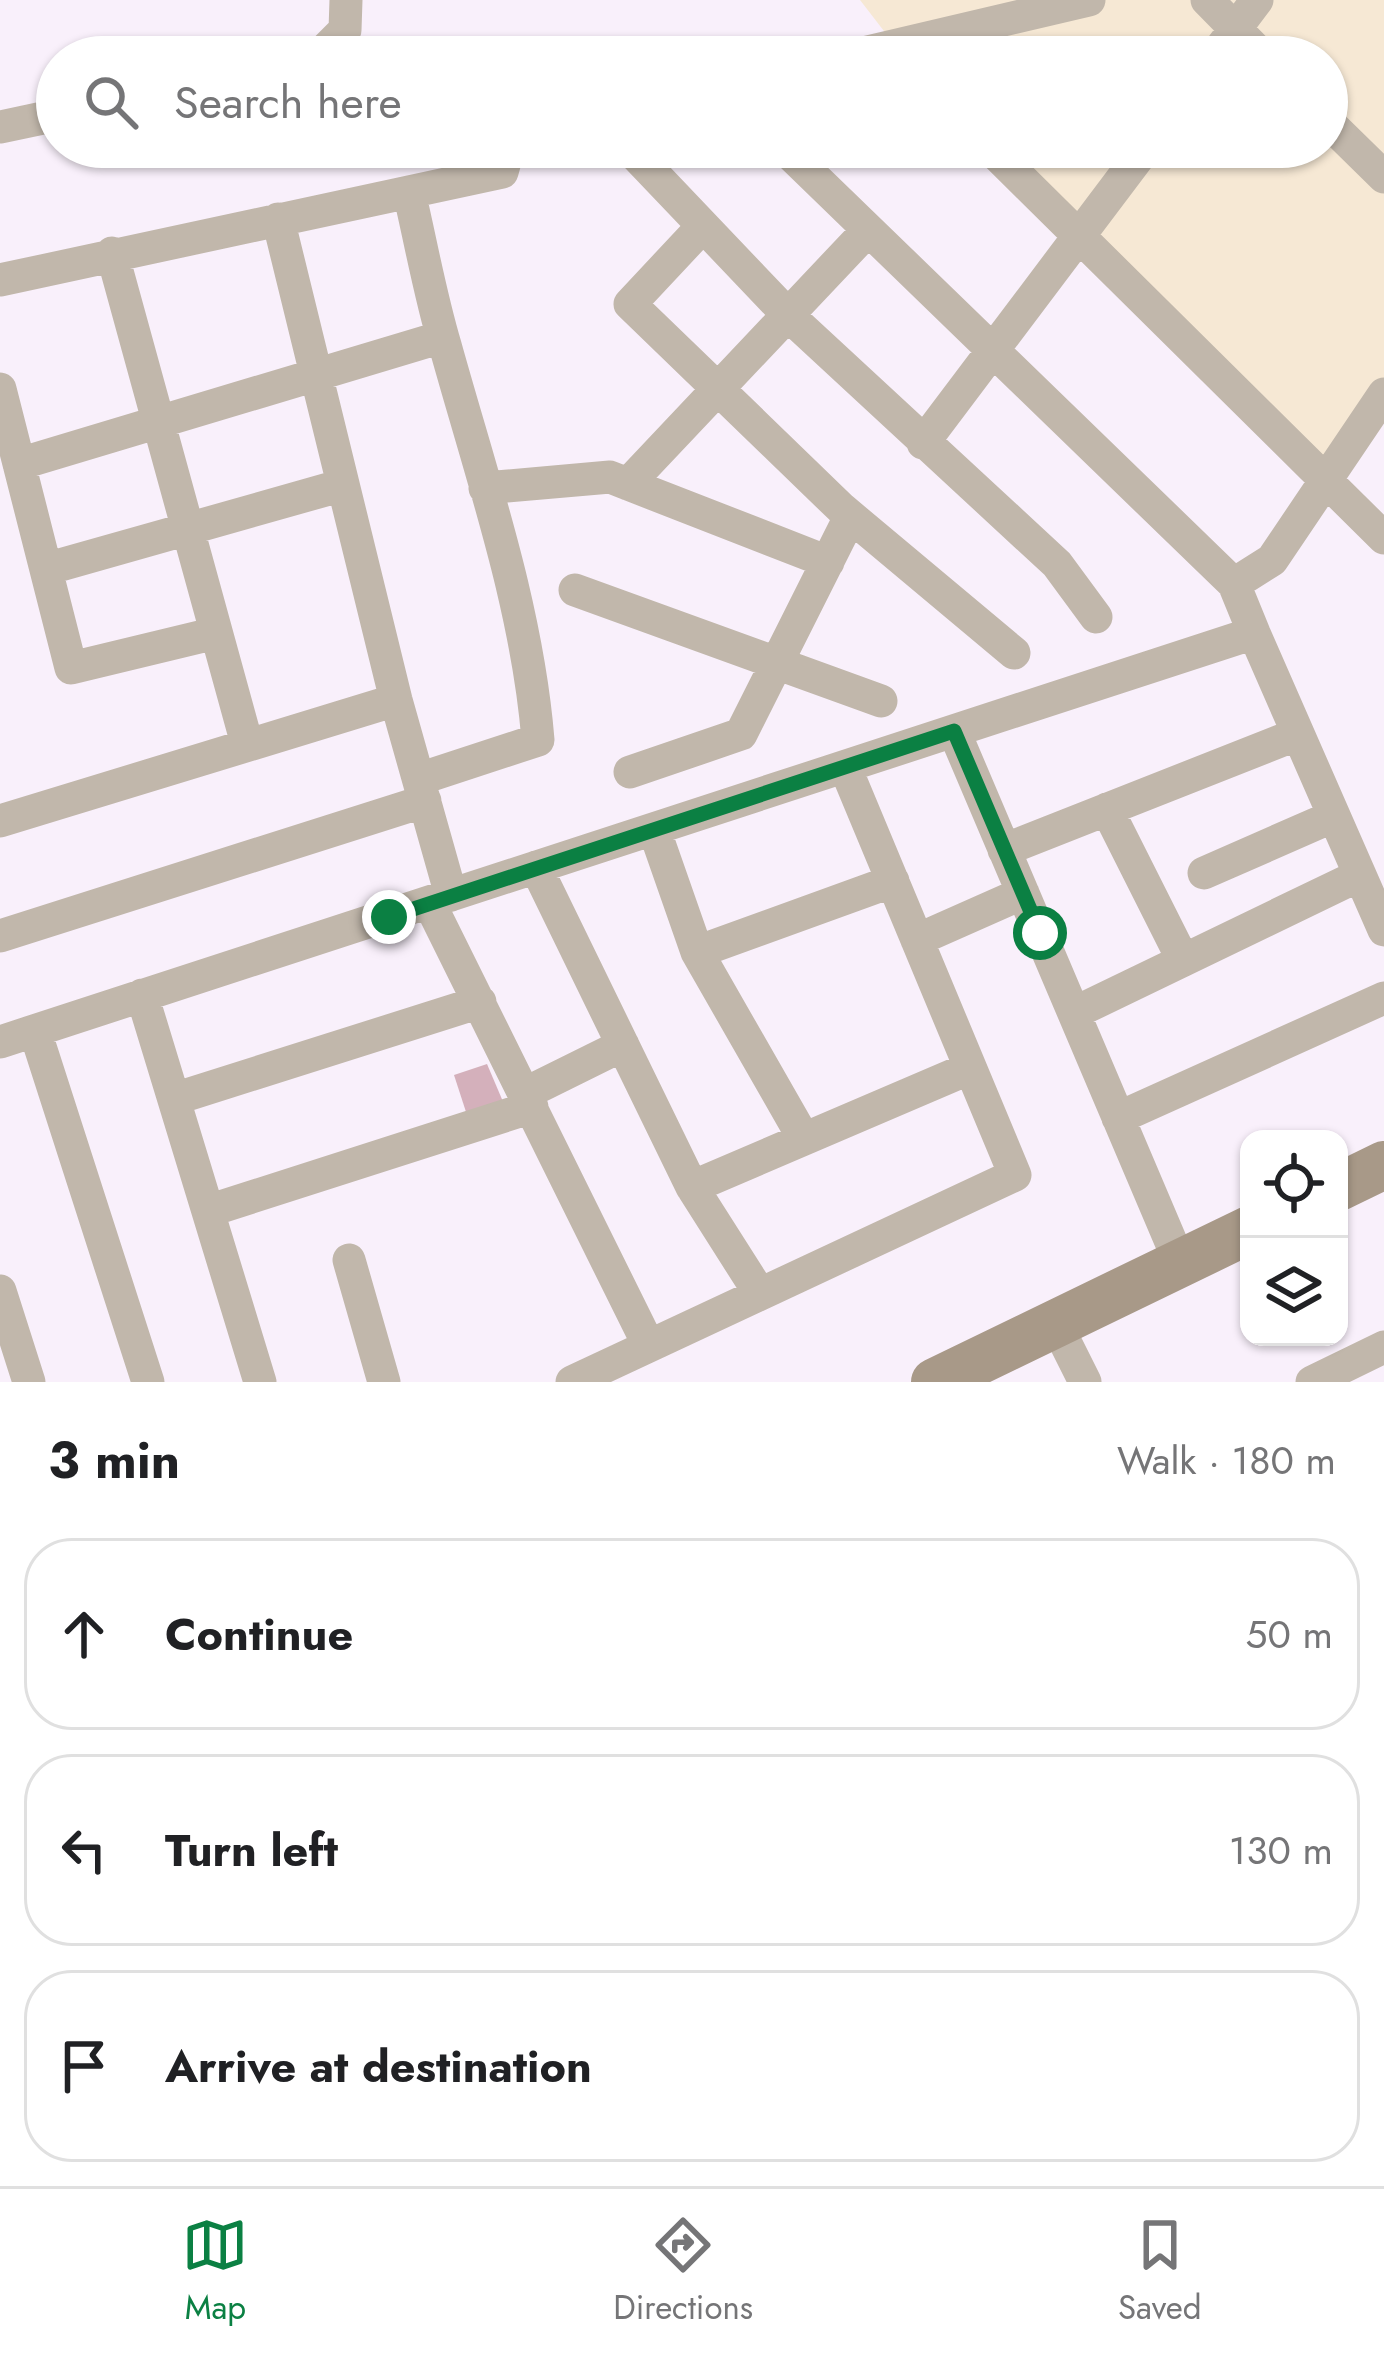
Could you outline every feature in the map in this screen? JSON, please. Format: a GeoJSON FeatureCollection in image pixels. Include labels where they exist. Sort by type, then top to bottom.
{"type":"FeatureCollection","features":[{"type":"Feature","properties":{"kind":"street"},"geometry":{"type":"LineString","coordinates":[[339,36],[345,30],[346,0]]}},
{"type":"Feature","properties":{"kind":"street"},"geometry":{"type":"LineString","coordinates":[[954,36],[1089,0]]}},
{"type":"Feature","properties":{"kind":"street"},"geometry":{"type":"LineString","coordinates":[[1207,0],[1242,36]]}},
{"type":"Feature","properties":{"kind":"street"},"geometry":{"type":"LineString","coordinates":[[1230,36],[1256,0]]}},
{"type":"Feature","properties":{"kind":"street"},"geometry":{"type":"LineString","coordinates":[[0,127],[36,119]]}},
{"type":"Feature","properties":{"kind":"street"},"geometry":{"type":"LineString","coordinates":[[1348,142],[1384,177]]}},
{"type":"Feature","properties":{"kind":"street"},"geometry":{"type":"LineString","coordinates":[[0,280],[502,172],[503,168]]}},
{"type":"Feature","properties":{"kind":"street"},"geometry":{"type":"LineString","coordinates":[[648,168],[790,317],[1057,564],[1096,617]]}},
{"type":"Feature","properties":{"kind":"street"},"geometry":{"type":"LineString","coordinates":[[805,168],[1234,584],[1384,930]]}},
{"type":"Feature","properties":{"kind":"street"},"geometry":{"type":"LineString","coordinates":[[1009,168],[1324,484],[1384,538]]}},
{"type":"Feature","properties":{"kind":"street"},"geometry":{"type":"LineString","coordinates":[[923,443],[1130,168]]}},
{"type":"Feature","properties":{"kind":"street"},"geometry":{"type":"LineString","coordinates":[[0,936],[422,790],[538,740],[528,659],[442,337],[409,192]]}},
{"type":"Feature","properties":{"kind":"street"},"geometry":{"type":"LineString","coordinates":[[278,219],[422,790],[441,899],[480,1002],[649,1346]]}},
{"type":"Feature","properties":{"kind":"street"},"geometry":{"type":"LineString","coordinates":[[704,226],[630,304],[850,517],[1014,653]]}},
{"type":"Feature","properties":{"kind":"street"},"geometry":{"type":"LineString","coordinates":[[628,484],[868,230]]}},
{"type":"Feature","properties":{"kind":"street"},"geometry":{"type":"LineString","coordinates":[[112,253],[247,744]]}},
{"type":"Feature","properties":{"kind":"street"},"geometry":{"type":"LineString","coordinates":[[19,464],[442,337]]}},
{"type":"Feature","properties":{"kind":"street"},"geometry":{"type":"LineString","coordinates":[[0,389],[71,668],[216,633]]}},
{"type":"Feature","properties":{"kind":"street"},"geometry":{"type":"LineString","coordinates":[[1234,584],[1271,560],[1384,394]]}},
{"type":"Feature","properties":{"kind":"street"},"geometry":{"type":"LineString","coordinates":[[485,488],[610,477],[828,562]]}},
{"type":"Feature","properties":{"kind":"street"},"geometry":{"type":"LineString","coordinates":[[46,569],[343,485]]}},
{"type":"Feature","properties":{"kind":"street"},"geometry":{"type":"LineString","coordinates":[[630,772],[741,734],[850,517]]}},
{"type":"Feature","properties":{"kind":"street"},"geometry":{"type":"LineString","coordinates":[[575,590],[881,701]]}},
{"type":"Feature","properties":{"kind":"street"},"geometry":{"type":"LineString","coordinates":[[0,1042],[1254,633]]}},
{"type":"Feature","properties":{"kind":"street"},"geometry":{"type":"LineString","coordinates":[[0,821],[396,700]]}},
{"type":"Feature","properties":{"kind":"street"},"geometry":{"type":"LineString","coordinates":[[954,731],[1180,1263]]}},
{"type":"Feature","properties":{"kind":"street"},"geometry":{"type":"LineString","coordinates":[[1004,850],[1298,734]]}},
{"type":"Feature","properties":{"kind":"street"},"geometry":{"type":"LineString","coordinates":[[572,1382],[1015,1175],[844,766]]}},
{"type":"Feature","properties":{"kind":"street"},"geometry":{"type":"LineString","coordinates":[[1107,809],[1183,960]]}},
{"type":"Feature","properties":{"kind":"street"},"geometry":{"type":"LineString","coordinates":[[1204,873],[1334,816]]}},
{"type":"Feature","properties":{"kind":"street"},"geometry":{"type":"LineString","coordinates":[[654,829],[697,952],[804,1139]]}},
{"type":"Feature","properties":{"kind":"street"},"geometry":{"type":"LineString","coordinates":[[536,867],[692,1187],[760,1294]]}},
{"type":"Feature","properties":{"kind":"street"},"geometry":{"type":"LineString","coordinates":[[1074,1013],[1360,875]]}},
{"type":"Feature","properties":{"kind":"street"},"geometry":{"type":"LineString","coordinates":[[697,952],[893,881]]}},
{"type":"Feature","properties":{"kind":"street"},"geometry":{"type":"LineString","coordinates":[[917,940],[1022,893]]}},
{"type":"Feature","properties":{"kind":"street"},"geometry":{"type":"LineString","coordinates":[[142,995],[260,1382]]}},
{"type":"Feature","properties":{"kind":"street"},"geometry":{"type":"LineString","coordinates":[[1118,1118],[1384,998]]}},
{"type":"Feature","properties":{"kind":"street"},"geometry":{"type":"LineString","coordinates":[[174,1099],[480,1002]]}},
{"type":"Feature","properties":{"kind":"street"},"geometry":{"type":"LineString","coordinates":[[34,1031],[148,1382]]}},
{"type":"Feature","properties":{"kind":"street"},"geometry":{"type":"LineString","coordinates":[[208,1211],[528,1101],[623,1046]]}},
{"type":"Feature","properties":{"kind":"street"},"geometry":{"type":"LineString","coordinates":[[692,1187],[970,1068]]}},
{"type":"Feature","properties":{"kind":"street"},"geometry":{"type":"LineString","coordinates":[[1348,1183],[1384,1165]]}},
{"type":"Feature","properties":{"kind":"street"},"geometry":{"type":"LineString","coordinates":[[958,1377],[1240,1234]]}},
{"type":"Feature","properties":{"kind":"street"},"geometry":{"type":"LineString","coordinates":[[349,1260],[384,1382]]}},
{"type":"Feature","properties":{"kind":"street"},"geometry":{"type":"LineString","coordinates":[[0,1292],[29,1382]]}},
{"type":"Feature","properties":{"kind":"street"},"geometry":{"type":"LineString","coordinates":[[1056,1324],[1085,1382]]}},
{"type":"Feature","properties":{"kind":"street"},"geometry":{"type":"LineString","coordinates":[[1312,1382],[1384,1347]]}},
{"type":"Feature","properties":{"kind":"shaded area"},"geometry":{"type":"Polygon","coordinates":[[[860,0],[1384,0],[1384,415],[1324,484],[1014,168],[1348,168],[1348,36],[888,36],[860,0]]]}},
{"type":"Feature","properties":{"kind":"building"},"geometry":{"type":"Polygon","coordinates":[[[487,1064],[504,1104],[467,1115],[454,1075],[487,1064]]]}},
{"type":"Feature","properties":{"kind":"route"},"geometry":{"type":"LineString","coordinates":[[389,917],[954,731],[1040,933]]}}]}
